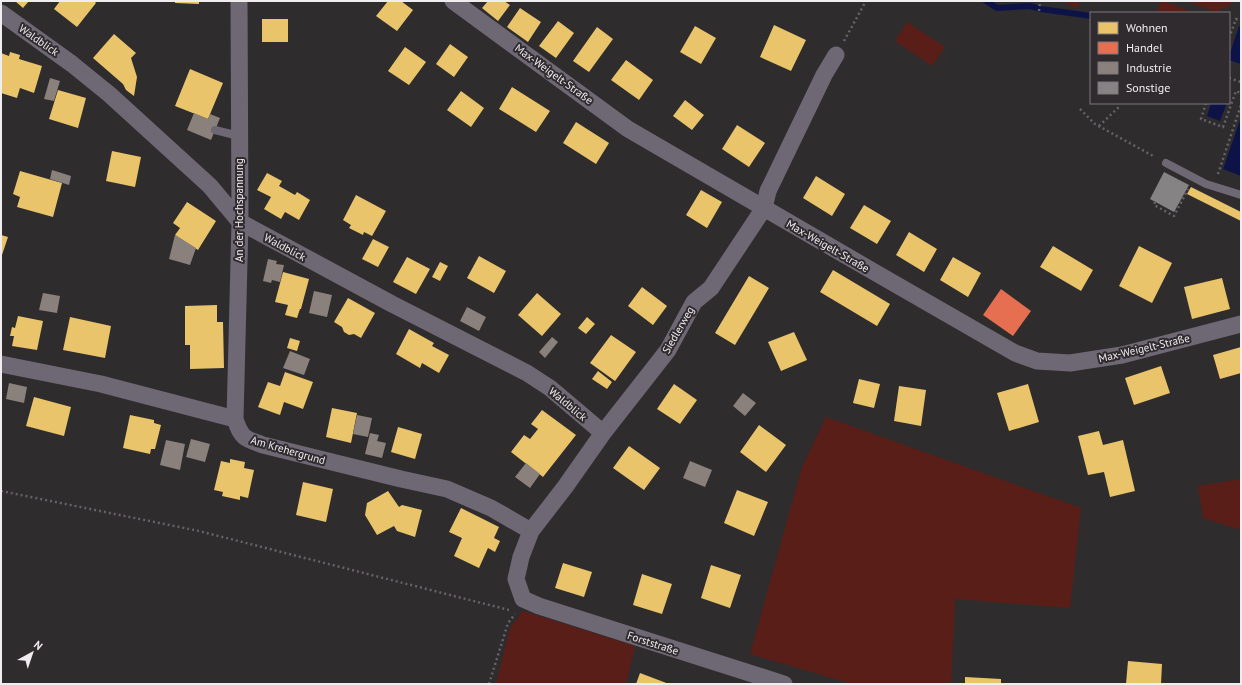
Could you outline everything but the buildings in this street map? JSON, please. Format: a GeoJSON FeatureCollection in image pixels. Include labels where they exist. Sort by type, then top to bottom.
{"type":"FeatureCollection","features":[{"type":"Feature","properties":{"kind":"street","name":"An der Hochspannung"},"geometry":{"type":"LineString","coordinates":[[235,420],[240,222],[239,1]]}},
{"type":"Feature","properties":{"kind":"street","name":"Max-Weigelt-Straße"},"geometry":{"type":"LineString","coordinates":[[453,1],[628,129],[1008,349],[1037,361],[1070,363],[1122,355],[1241,324]]}},
{"type":"Feature","properties":{"kind":"street","name":"Waldblick"},"geometry":{"type":"LineString","coordinates":[[1,13],[72,64],[109,94],[210,186],[240,222],[392,304],[527,373],[550,388],[603,433]]}},
{"type":"Feature","properties":{"kind":"street","name":"Siedlerweg"},"geometry":{"type":"LineString","coordinates":[[524,599],[516,579],[520,557],[531,531],[565,487],[603,433],[668,350],[694,302],[711,288],[764,208],[768,191],[824,75],[836,54]]}},
{"type":"Feature","properties":{"kind":"street"},"geometry":{"type":"LineString","coordinates":[[1,364],[101,384],[235,420]]}},
{"type":"Feature","properties":{"kind":"street","name":"Am Krehergrund"},"geometry":{"type":"LineString","coordinates":[[235,420],[239,430],[247,439],[286,451],[447,489],[491,508],[531,531]]}},
{"type":"Feature","properties":{"kind":"street","name":"Forststraße"},"geometry":{"type":"LineString","coordinates":[[524,599],[539,606],[784,684]]}},
{"type":"Feature","properties":{"kind":"lane"},"geometry":{"type":"LineString","coordinates":[[215,130],[239,136]]}},
{"type":"Feature","properties":{"kind":"lane"},"geometry":{"type":"LineString","coordinates":[[1166,163],[1206,184],[1241,195]]}},
{"type":"Feature","properties":{"kind":"path"},"geometry":{"type":"LineString","coordinates":[[836,54],[866,1]]}},
{"type":"Feature","properties":{"kind":"path"},"geometry":{"type":"LineString","coordinates":[[1039,11],[1040,2]]}},
{"type":"Feature","properties":{"kind":"path"},"geometry":{"type":"LineString","coordinates":[[1230,35],[1236,19],[1241,21]]}},
{"type":"Feature","properties":{"kind":"path"},"geometry":{"type":"LineString","coordinates":[[1230,78],[1241,82]]}},
{"type":"Feature","properties":{"kind":"path"},"geometry":{"type":"LineString","coordinates":[[1206,104],[1201,119],[1223,127],[1236,91],[1241,93]]}},
{"type":"Feature","properties":{"kind":"path"},"geometry":{"type":"LineString","coordinates":[[1223,176],[1217,174],[1241,105]]}},
{"type":"Feature","properties":{"kind":"path"},"geometry":{"type":"LineString","coordinates":[[1099,126],[1120,106]]}},
{"type":"Feature","properties":{"kind":"path"},"geometry":{"type":"LineString","coordinates":[[1080,109],[1095,124],[1166,163]]}},
{"type":"Feature","properties":{"kind":"path"},"geometry":{"type":"LineString","coordinates":[[1155,202],[1154,205],[1167,210],[1174,216],[1186,194]]}},
{"type":"Feature","properties":{"kind":"path"},"geometry":{"type":"LineString","coordinates":[[1,491],[199,531],[516,612],[508,623],[489,684]]}},
{"type":"Feature","properties":{"kind":"shaded area"},"geometry":{"type":"Polygon","coordinates":[[[1061,1],[1080,1],[1077,8],[1061,1]]]}},
{"type":"Feature","properties":{"kind":"shaded area"},"geometry":{"type":"Polygon","coordinates":[[[1161,1],[1189,11],[1189,12],[1156,12],[1161,1]]]}},
{"type":"Feature","properties":{"kind":"shaded area"},"geometry":{"type":"Polygon","coordinates":[[[1192,1],[1232,1],[1230,6],[1215,12],[1191,3],[1192,1]]]}},
{"type":"Feature","properties":{"kind":"shaded area"},"geometry":{"type":"Polygon","coordinates":[[[907,22],[945,47],[932,66],[895,41],[907,22]]]}},
{"type":"Feature","properties":{"kind":"shaded area"},"geometry":{"type":"Polygon","coordinates":[[[1239,26],[1241,27],[1241,64],[1230,60],[1230,53],[1239,26]]]}},
{"type":"Feature","properties":{"kind":"shaded area"},"geometry":{"type":"Polygon","coordinates":[[[1211,104],[1227,104],[1220,121],[1207,116],[1211,104]]]}},
{"type":"Feature","properties":{"kind":"shaded area"},"geometry":{"type":"Polygon","coordinates":[[[1241,117],[1241,176],[1223,169],[1241,117]]]}},
{"type":"Feature","properties":{"kind":"shaded area"},"geometry":{"type":"Polygon","coordinates":[[[826,417],[1081,508],[1070,608],[955,599],[951,684],[852,684],[750,654],[802,467],[826,417]]]}},
{"type":"Feature","properties":{"kind":"shaded area"},"geometry":{"type":"Polygon","coordinates":[[[1241,479],[1241,530],[1203,518],[1198,486],[1241,479]]]}},
{"type":"Feature","properties":{"kind":"shaded area"},"geometry":{"type":"Polygon","coordinates":[[[523,611],[635,646],[626,684],[496,684],[510,628],[523,611]]]}},
{"type":"Feature","properties":{"kind":"waterway"},"geometry":{"type":"LineString","coordinates":[[986,1],[997,8],[1030,6],[1090,16]]}}]}
